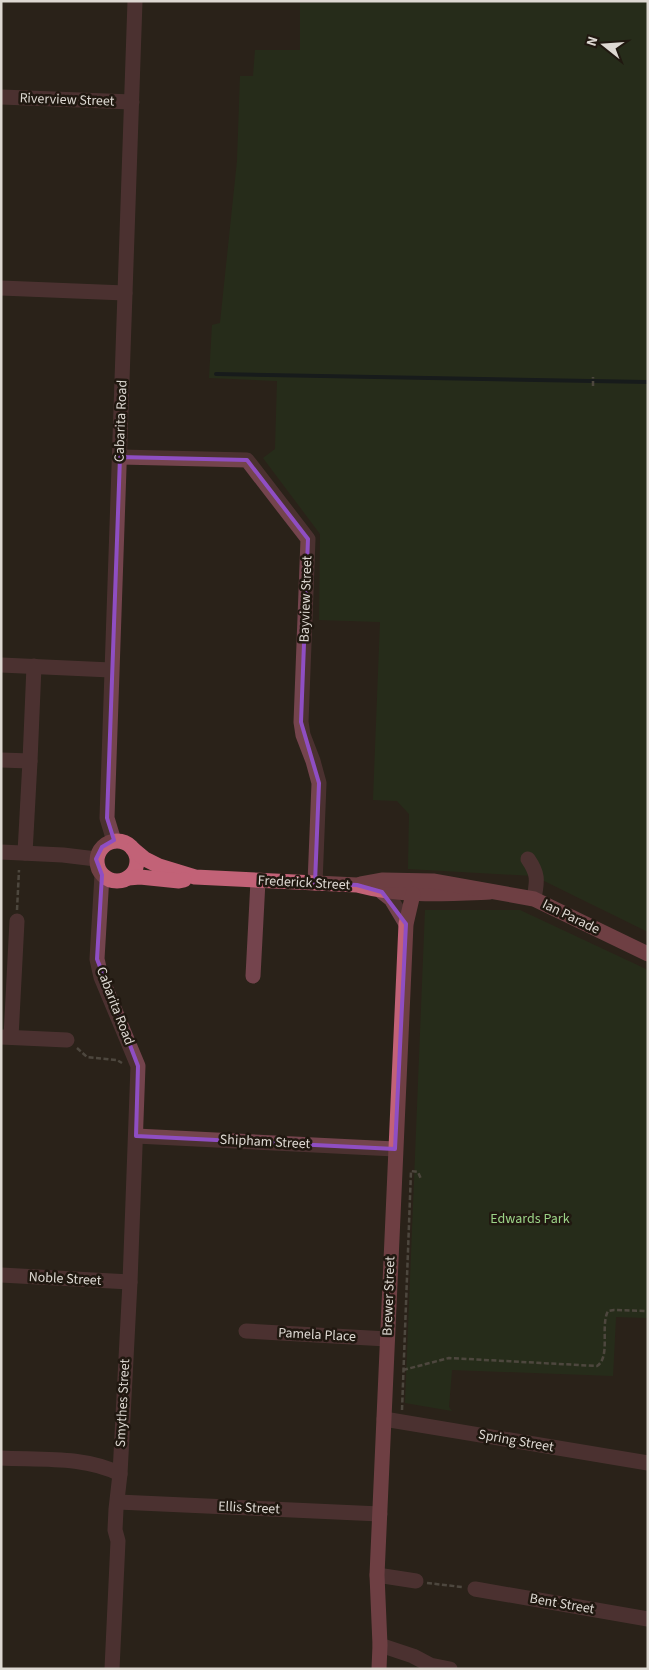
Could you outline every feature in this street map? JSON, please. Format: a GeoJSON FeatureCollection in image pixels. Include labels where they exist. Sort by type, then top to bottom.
{"type":"FeatureCollection","features":[{"type":"Feature","properties":{"kind":"main road"},"geometry":{"type":"LineString","coordinates":[[114,840],[125,842],[133,849],[136,855],[136,868],[128,878],[113,881],[102,875],[96,865],[96,859],[102,847],[114,840]]}},
{"type":"Feature","properties":{"kind":"main road","name":"Frederick Street"},"geometry":{"type":"LineString","coordinates":[[133,849],[145,859],[158,866],[195,878]]}},
{"type":"Feature","properties":{"kind":"main road","name":"Frederick Street"},"geometry":{"type":"LineString","coordinates":[[128,878],[140,877],[178,881],[195,878],[358,885]]}},
{"type":"Feature","properties":{"kind":"main road","name":"Ian Parade"},"geometry":{"type":"LineString","coordinates":[[358,885],[383,880],[400,889],[490,892],[534,899],[648,954]]}},
{"type":"Feature","properties":{"kind":"main road","name":"Brewer Street"},"geometry":{"type":"LineString","coordinates":[[379,1669],[380,1645],[377,1576],[406,924],[400,889]]}},
{"type":"Feature","properties":{"kind":"street","name":"Cabarita Road"},"geometry":{"type":"LineString","coordinates":[[114,840],[107,818],[135,1]]}},
{"type":"Feature","properties":{"kind":"street","name":"Riverview Street"},"geometry":{"type":"LineString","coordinates":[[1,98],[132,102]]}},
{"type":"Feature","properties":{"kind":"street"},"geometry":{"type":"LineString","coordinates":[[1,288],[125,293]]}},
{"type":"Feature","properties":{"kind":"street","name":"Bayview Street"},"geometry":{"type":"LineString","coordinates":[[120,457],[247,460],[308,539],[300,722],[319,783],[315,882]]}},
{"type":"Feature","properties":{"kind":"street"},"geometry":{"type":"LineString","coordinates":[[1,665],[111,670]]}},
{"type":"Feature","properties":{"kind":"street"},"geometry":{"type":"LineString","coordinates":[[26,853],[34,666]]}},
{"type":"Feature","properties":{"kind":"street"},"geometry":{"type":"LineString","coordinates":[[1,760],[30,761]]}},
{"type":"Feature","properties":{"kind":"street"},"geometry":{"type":"LineString","coordinates":[[1,852],[76,856],[96,859]]}},
{"type":"Feature","properties":{"kind":"street"},"geometry":{"type":"LineString","coordinates":[[528,859],[535,870],[534,899]]}},
{"type":"Feature","properties":{"kind":"street","name":"Cabarita Road"},"geometry":{"type":"LineString","coordinates":[[102,875],[97,959],[101,977],[138,1066],[136,1136]]}},
{"type":"Feature","properties":{"kind":"street"},"geometry":{"type":"LineString","coordinates":[[253,976],[258,880]]}},
{"type":"Feature","properties":{"kind":"street"},"geometry":{"type":"LineString","coordinates":[[400,889],[406,924]]}},
{"type":"Feature","properties":{"kind":"street"},"geometry":{"type":"LineString","coordinates":[[17,921],[8,944],[6,1037],[67,1040]]}},
{"type":"Feature","properties":{"kind":"street","name":"Shipham Street"},"geometry":{"type":"LineString","coordinates":[[136,1136],[395,1148]]}},
{"type":"Feature","properties":{"kind":"street","name":"Smythes Street"},"geometry":{"type":"LineString","coordinates":[[112,1669],[118,1541],[116,1523],[130,1282],[136,1136]]}},
{"type":"Feature","properties":{"kind":"street","name":"Noble Street"},"geometry":{"type":"LineString","coordinates":[[1,1275],[130,1282]]}},
{"type":"Feature","properties":{"kind":"street","name":"Pamela Place"},"geometry":{"type":"LineString","coordinates":[[246,1331],[387,1338]]}},
{"type":"Feature","properties":{"kind":"street","name":"Spring Street"},"geometry":{"type":"LineString","coordinates":[[384,1419],[648,1463]]}},
{"type":"Feature","properties":{"kind":"street"},"geometry":{"type":"LineString","coordinates":[[86,1463],[110,1459],[121,1454]]}},
{"type":"Feature","properties":{"kind":"street"},"geometry":{"type":"LineString","coordinates":[[1,1458],[101,1465],[120,1474]]}},
{"type":"Feature","properties":{"kind":"street","name":"Ellis Street"},"geometry":{"type":"LineString","coordinates":[[118,1502],[380,1514]]}},
{"type":"Feature","properties":{"kind":"street"},"geometry":{"type":"LineString","coordinates":[[377,1576],[416,1581]]}},
{"type":"Feature","properties":{"kind":"street","name":"Bent Street"},"geometry":{"type":"LineString","coordinates":[[476,1589],[648,1619]]}},
{"type":"Feature","properties":{"kind":"street"},"geometry":{"type":"LineString","coordinates":[[380,1645],[412,1656],[430,1665],[450,1669]]}},
{"type":"Feature","properties":{"kind":"path"},"geometry":{"type":"LineString","coordinates":[[593,377],[593,386]]}},
{"type":"Feature","properties":{"kind":"path"},"geometry":{"type":"LineString","coordinates":[[17,921],[19,870]]}},
{"type":"Feature","properties":{"kind":"path"},"geometry":{"type":"LineString","coordinates":[[67,1040],[87,1056],[117,1060],[124,1064]]}},
{"type":"Feature","properties":{"kind":"path"},"geometry":{"type":"LineString","coordinates":[[402,1422],[411,1171],[418,1172],[421,1180]]}},
{"type":"Feature","properties":{"kind":"path"},"geometry":{"type":"LineString","coordinates":[[403,1370],[449,1358],[597,1366],[602,1363],[604,1356],[605,1318],[608,1311],[648,1311]]}},
{"type":"Feature","properties":{"kind":"path"},"geometry":{"type":"LineString","coordinates":[[416,1581],[476,1589]]}},
{"type":"Feature","properties":{"kind":"highlighted area"},"geometry":{"type":"Polygon","coordinates":[[[120,457],[247,460],[308,539],[301,722],[319,783],[315,883],[357,885],[382,892],[406,924],[395,1149],[136,1136],[138,1066],[97,959],[102,875],[96,859],[102,847],[114,840],[107,818],[120,457]]]}},
{"type":"Feature","properties":{"kind":"green space"},"geometry":{"type":"Polygon","coordinates":[[[300,1],[648,1],[648,932],[534,876],[408,869],[409,814],[397,801],[373,800],[380,622],[319,620],[320,534],[263,458],[275,449],[277,381],[209,378],[212,325],[220,323],[237,161],[240,76],[253,76],[255,50],[300,50],[300,1]]]}},
{"type":"Feature","properties":{"kind":"green space","name":"Edwards Park"},"geometry":{"type":"Polygon","coordinates":[[[425,910],[520,910],[648,970],[648,1318],[616,1317],[613,1376],[452,1370],[449,1407],[452,1411],[405,1403],[425,910]]]}},
{"type":"Feature","properties":{"kind":"waterway"},"geometry":{"type":"LineString","coordinates":[[216,374],[648,382]]}}]}
